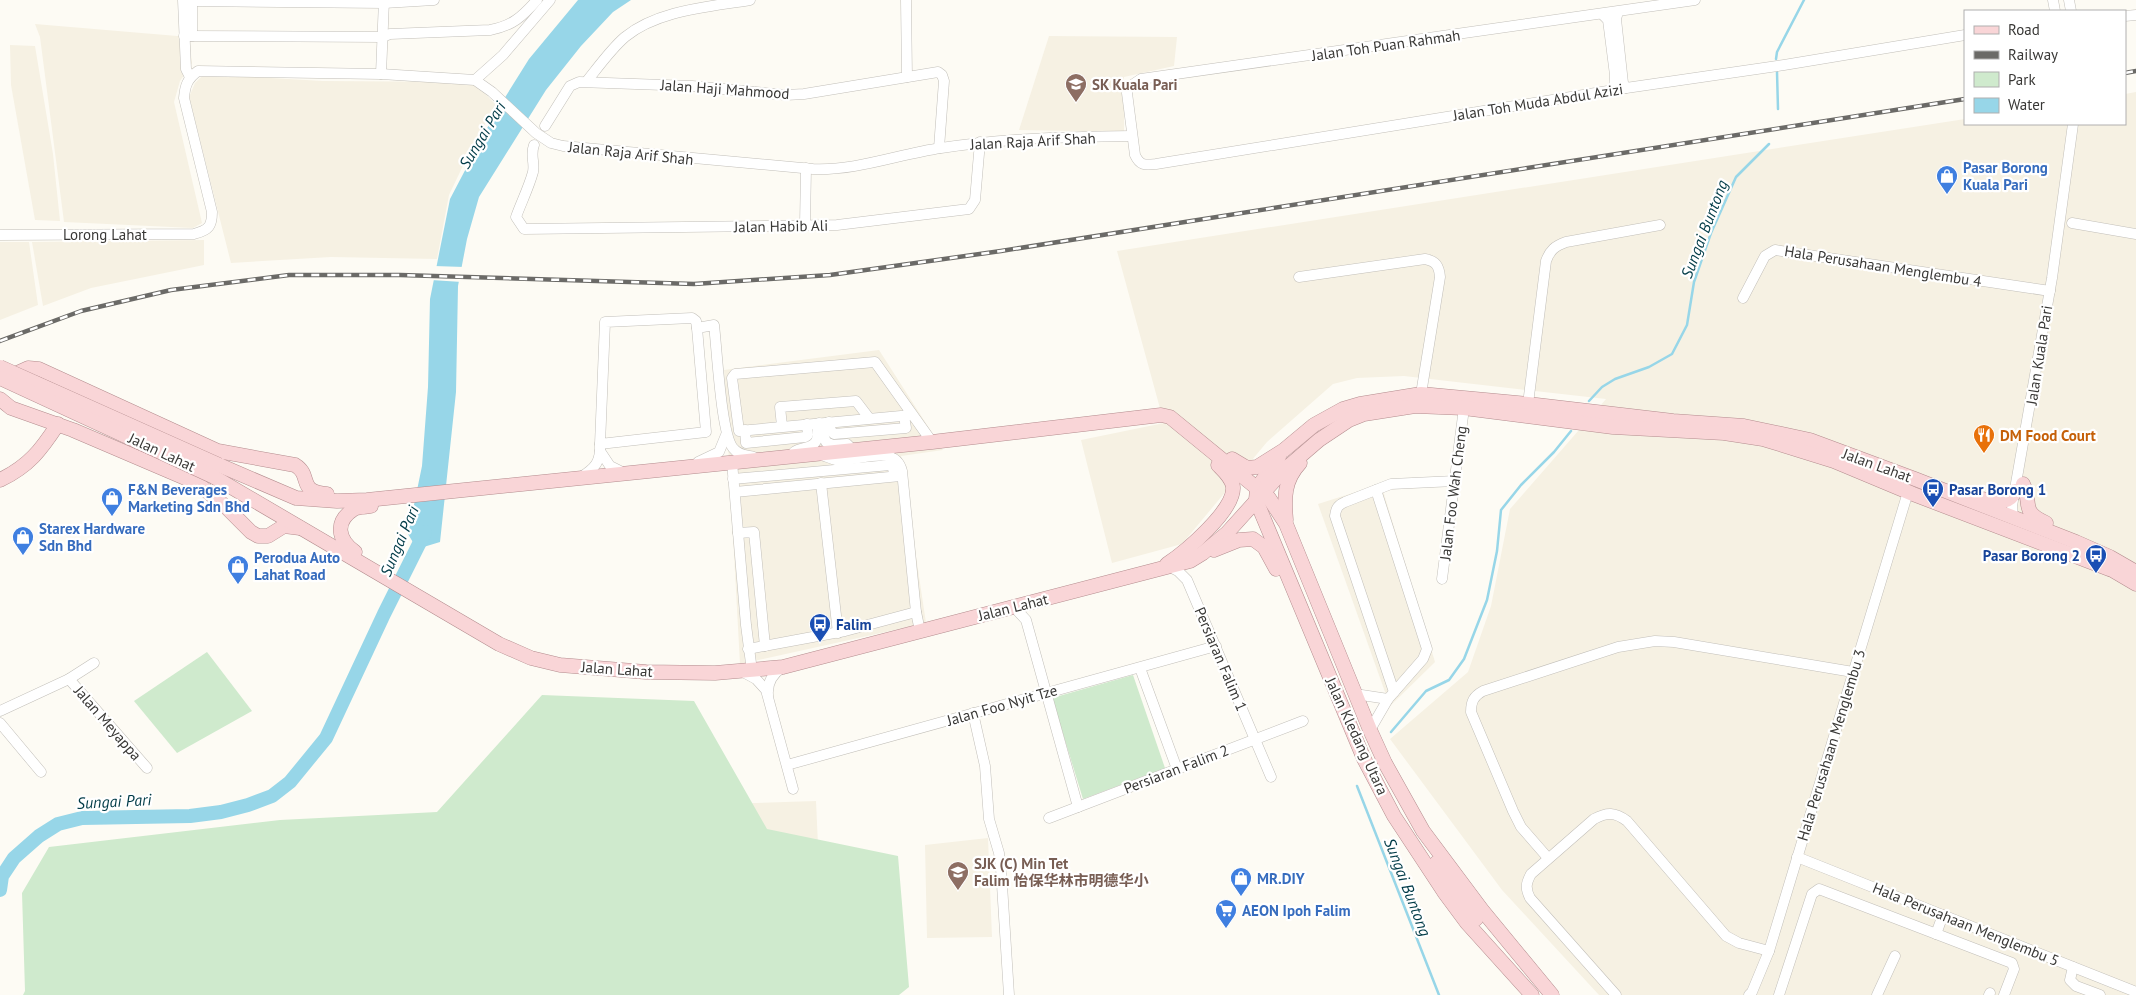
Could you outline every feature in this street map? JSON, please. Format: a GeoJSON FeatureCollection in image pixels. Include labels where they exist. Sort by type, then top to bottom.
{"type":"FeatureCollection","features":[{"type":"Feature","properties":{"kind":"main road","name":"Jalan Lahat"},"geometry":{"type":"LineString","coordinates":[[0,367],[217,471],[271,509],[499,644],[531,658],[560,665],[646,672],[747,672],[782,667],[1164,568],[1200,556],[1227,533],[1258,494],[1295,458],[1349,420],[1364,414],[1391,409],[1415,406],[1464,408],[1613,427],[1724,434],[1764,439],[1834,461],[1908,492]]}},
{"type":"Feature","properties":{"kind":"main road"},"geometry":{"type":"LineString","coordinates":[[0,384],[20,371],[28,368],[40,368],[198,443],[225,453],[298,467],[302,471],[307,485],[315,493],[367,500]]}},
{"type":"Feature","properties":{"kind":"main road","name":"Jalan Lahat"},"geometry":{"type":"LineString","coordinates":[[0,378],[217,471]]}},
{"type":"Feature","properties":{"kind":"main road","name":"Jalan Lahat"},"geometry":{"type":"LineString","coordinates":[[1284,450],[1314,425],[1343,409],[1360,404],[1421,394],[1674,421],[1744,426],[1810,440],[2013,517]]}},
{"type":"Feature","properties":{"kind":"main road"},"geometry":{"type":"LineString","coordinates":[[0,399],[11,408],[58,424],[197,483],[225,506],[251,532],[258,536],[268,536],[284,526],[306,530]]}},
{"type":"Feature","properties":{"kind":"main road"},"geometry":{"type":"LineString","coordinates":[[217,471],[302,499],[367,500],[932,442],[1161,415],[1170,417],[1187,430],[1258,494],[1284,450]]}},
{"type":"Feature","properties":{"kind":"main road"},"geometry":{"type":"LineString","coordinates":[[0,480],[28,464],[39,453],[58,424]]}},
{"type":"Feature","properties":{"kind":"main road"},"geometry":{"type":"LineString","coordinates":[[1187,430],[1197,433],[1238,464],[1247,468],[1257,467],[1284,450]]}},
{"type":"Feature","properties":{"kind":"main road"},"geometry":{"type":"LineString","coordinates":[[1164,568],[1202,535],[1224,509],[1233,491],[1232,483],[1227,474],[1203,451],[1187,430]]}},
{"type":"Feature","properties":{"kind":"main road"},"geometry":{"type":"LineString","coordinates":[[1285,571],[1284,559],[1273,525],[1278,521],[1286,524],[1284,504],[1288,481],[1294,470],[1319,440]]}},
{"type":"Feature","properties":{"kind":"main road"},"geometry":{"type":"LineString","coordinates":[[275,462],[290,471],[296,481],[292,488],[275,490]]}},
{"type":"Feature","properties":{"kind":"main road"},"geometry":{"type":"LineString","coordinates":[[1963,498],[2003,502],[2008,500],[2019,488],[2032,515],[2040,521],[2080,538],[2136,584]]}},
{"type":"Feature","properties":{"kind":"main road"},"geometry":{"type":"LineString","coordinates":[[1908,492],[1925,493],[1999,520],[2013,517],[2023,530],[2110,563]]}},
{"type":"Feature","properties":{"kind":"main road"},"geometry":{"type":"LineString","coordinates":[[1908,492],[2136,572]]}},
{"type":"Feature","properties":{"kind":"main road","name":"Jalan Kledang Utara"},"geometry":{"type":"LineString","coordinates":[[1258,494],[1273,502],[1286,524],[1370,730],[1385,763],[1423,831],[1482,910],[1552,995]]}},
{"type":"Feature","properties":{"kind":"main road","name":"Jalan Kledang Utara"},"geometry":{"type":"LineString","coordinates":[[1258,494],[1296,598],[1364,759],[1394,816],[1444,892],[1467,923],[1532,995]]}},
{"type":"Feature","properties":{"kind":"main road"},"geometry":{"type":"LineString","coordinates":[[401,586],[347,546],[342,541],[340,533],[346,518],[355,508],[379,505],[412,495]]}},
{"type":"Feature","properties":{"kind":"main road"},"geometry":{"type":"LineString","coordinates":[[258,536],[268,531],[274,525],[275,519],[271,509]]}},
{"type":"Feature","properties":{"kind":"main road"},"geometry":{"type":"LineString","coordinates":[[1200,556],[1239,540],[1253,538],[1264,547],[1279,576],[1296,598]]}},
{"type":"Feature","properties":{"kind":"main road"},"geometry":{"type":"LineString","coordinates":[[1406,800],[1411,819],[1440,870],[1474,916],[1544,995]]}},
{"type":"Feature","properties":{"kind":"street"},"geometry":{"type":"LineString","coordinates":[[434,0],[189,0],[186,69],[190,76],[198,71],[381,74],[475,80],[502,55],[550,0]]}},
{"type":"Feature","properties":{"kind":"street"},"geometry":{"type":"LineString","coordinates":[[188,36],[382,38],[390,34],[503,27],[518,20],[536,0]]}},
{"type":"Feature","properties":{"kind":"street"},"geometry":{"type":"LineString","coordinates":[[545,126],[570,86],[587,81],[612,50],[642,26],[660,18],[750,0]]}},
{"type":"Feature","properties":{"kind":"street"},"geometry":{"type":"LineString","coordinates":[[906,0],[908,77]]}},
{"type":"Feature","properties":{"kind":"street","name":"Jalan Toh Puan Rahmah"},"geometry":{"type":"LineString","coordinates":[[1132,136],[1127,93],[1129,86],[1141,79],[1696,0]]}},
{"type":"Feature","properties":{"kind":"street"},"geometry":{"type":"LineString","coordinates":[[381,74],[384,1]]}},
{"type":"Feature","properties":{"kind":"street"},"geometry":{"type":"LineString","coordinates":[[1614,90],[1618,75],[1616,19],[1618,12]]}},
{"type":"Feature","properties":{"kind":"street"},"geometry":{"type":"LineString","coordinates":[[1603,14],[1608,20],[1618,75],[1626,88]]}},
{"type":"Feature","properties":{"kind":"street","name":"Jalan Toh Muda Abdul Azizi"},"geometry":{"type":"LineString","coordinates":[[1132,136],[1138,162],[1144,165],[1156,164],[1964,35]]}},
{"type":"Feature","properties":{"kind":"street","name":"Jalan Haji Mahmood"},"geometry":{"type":"LineString","coordinates":[[587,81],[692,86],[786,95],[804,94],[938,72],[942,75],[944,81],[939,148]]}},
{"type":"Feature","properties":{"kind":"street","name":"Lorong Lahat"},"geometry":{"type":"LineString","coordinates":[[0,235],[194,234],[209,228],[212,223],[212,212],[184,98],[185,86],[190,76]]}},
{"type":"Feature","properties":{"kind":"street","name":"Jalan Raja Arif Shah"},"geometry":{"type":"LineString","coordinates":[[475,80],[492,92],[551,143],[563,146],[827,170],[980,142],[1053,137],[1132,136]]}},
{"type":"Feature","properties":{"kind":"street","name":"Jalan Kuala Pari"},"geometry":{"type":"LineString","coordinates":[[2013,517],[2012,506],[2019,488],[2052,278],[2073,125]]}},
{"type":"Feature","properties":{"kind":"street","name":"Jalan Habib Ali"},"geometry":{"type":"LineString","coordinates":[[534,145],[531,153],[534,164],[533,173],[516,217],[524,230],[837,226],[969,209],[974,200],[980,142]]}},
{"type":"Feature","properties":{"kind":"street"},"geometry":{"type":"LineString","coordinates":[[805,225],[806,168]]}},
{"type":"Feature","properties":{"kind":"street"},"geometry":{"type":"LineString","coordinates":[[2072,223],[2136,234]]}},
{"type":"Feature","properties":{"kind":"street"},"geometry":{"type":"LineString","coordinates":[[1528,404],[1546,261],[1549,252],[1556,246],[1566,242],[1660,225]]}},
{"type":"Feature","properties":{"kind":"street","name":"Hala Perusahaan Menglembu 4"},"geometry":{"type":"LineString","coordinates":[[1743,298],[1765,256],[1775,250],[2050,291]]}},
{"type":"Feature","properties":{"kind":"street"},"geometry":{"type":"LineString","coordinates":[[1299,277],[1425,259],[1436,263],[1440,268],[1440,276],[1421,394]]}},
{"type":"Feature","properties":{"kind":"street"},"geometry":{"type":"LineString","coordinates":[[580,477],[596,466],[600,448],[606,322],[692,318],[696,321],[697,328],[706,432],[600,448]]}},
{"type":"Feature","properties":{"kind":"street"},"geometry":{"type":"LineString","coordinates":[[697,328],[714,325],[726,435],[731,446],[740,454],[765,459]]}},
{"type":"Feature","properties":{"kind":"street"},"geometry":{"type":"LineString","coordinates":[[908,416],[740,431],[738,429],[732,378],[734,374],[875,362],[878,364],[908,416],[932,442]]}},
{"type":"Feature","properties":{"kind":"street"},"geometry":{"type":"LineString","coordinates":[[782,426],[780,407],[856,400],[869,418]]}},
{"type":"Feature","properties":{"kind":"street","name":"Jalan Foo Wah Cheng"},"geometry":{"type":"LineString","coordinates":[[1442,579],[1464,408]]}},
{"type":"Feature","properties":{"kind":"street"},"geometry":{"type":"LineString","coordinates":[[830,422],[831,431],[834,434],[906,428],[908,416]]}},
{"type":"Feature","properties":{"kind":"street"},"geometry":{"type":"LineString","coordinates":[[818,423],[826,442],[833,445],[847,444],[854,450]]}},
{"type":"Feature","properties":{"kind":"street"},"geometry":{"type":"LineString","coordinates":[[790,456],[797,450],[811,447],[818,435],[818,423]]}},
{"type":"Feature","properties":{"kind":"street"},"geometry":{"type":"LineString","coordinates":[[744,430],[746,443],[805,437],[808,434],[807,424]]}},
{"type":"Feature","properties":{"kind":"street"},"geometry":{"type":"LineString","coordinates":[[688,467],[719,452],[726,435]]}},
{"type":"Feature","properties":{"kind":"street"},"geometry":{"type":"LineString","coordinates":[[600,448],[610,466],[624,473]]}},
{"type":"Feature","properties":{"kind":"street"},"geometry":{"type":"LineString","coordinates":[[818,454],[836,460],[890,455],[898,460],[898,476],[920,630]]}},
{"type":"Feature","properties":{"kind":"street"},"geometry":{"type":"LineString","coordinates":[[732,462],[748,649],[747,672],[756,678],[766,690],[793,789]]}},
{"type":"Feature","properties":{"kind":"street"},"geometry":{"type":"LineString","coordinates":[[734,479],[890,465],[898,476]]}},
{"type":"Feature","properties":{"kind":"street"},"geometry":{"type":"LineString","coordinates":[[734,492],[898,476]]}},
{"type":"Feature","properties":{"kind":"street"},"geometry":{"type":"LineString","coordinates":[[1391,695],[1335,516],[1336,510],[1339,504],[1391,484],[1455,481]]}},
{"type":"Feature","properties":{"kind":"street"},"geometry":{"type":"LineString","coordinates":[[821,483],[838,633]]}},
{"type":"Feature","properties":{"kind":"street"},"geometry":{"type":"LineString","coordinates":[[1370,730],[1391,695],[1423,659],[1427,648],[1376,490]]}},
{"type":"Feature","properties":{"kind":"street","name":"Hala Perusahaan Menglembu 3"},"geometry":{"type":"LineString","coordinates":[[1752,994],[1769,951],[1908,492]]}},
{"type":"Feature","properties":{"kind":"street"},"geometry":{"type":"LineString","coordinates":[[738,533],[754,532],[765,646]]}},
{"type":"Feature","properties":{"kind":"street"},"geometry":{"type":"LineString","coordinates":[[1187,580],[1200,556]]}},
{"type":"Feature","properties":{"kind":"street","name":"Persiaran Falim 1"},"geometry":{"type":"LineString","coordinates":[[1164,568],[1178,571],[1187,580],[1271,777]]}},
{"type":"Feature","properties":{"kind":"street"},"geometry":{"type":"LineString","coordinates":[[1026,620],[1032,602]]}},
{"type":"Feature","properties":{"kind":"street"},"geometry":{"type":"LineString","coordinates":[[1014,607],[1026,620],[1078,807]]}},
{"type":"Feature","properties":{"kind":"street"},"geometry":{"type":"LineString","coordinates":[[748,649],[838,633],[916,612]]}},
{"type":"Feature","properties":{"kind":"street"},"geometry":{"type":"LineString","coordinates":[[1548,858],[1522,827],[1513,811],[1471,712],[1471,702],[1475,695],[1618,647],[1656,640],[1853,672]]}},
{"type":"Feature","properties":{"kind":"street","name":"Jalan Foo Nyit Tze"},"geometry":{"type":"LineString","coordinates":[[787,765],[1216,646]]}},
{"type":"Feature","properties":{"kind":"street","name":"Jalan Meyappa"},"geometry":{"type":"LineString","coordinates":[[0,711],[69,678],[94,662]]}},
{"type":"Feature","properties":{"kind":"street"},"geometry":{"type":"LineString","coordinates":[[768,698],[770,680],[775,672],[782,667]]}},
{"type":"Feature","properties":{"kind":"street"},"geometry":{"type":"LineString","coordinates":[[1140,668],[1177,769]]}},
{"type":"Feature","properties":{"kind":"street","name":"Jalan Meyappa"},"geometry":{"type":"LineString","coordinates":[[69,678],[146,768]]}},
{"type":"Feature","properties":{"kind":"street"},"geometry":{"type":"LineString","coordinates":[[1355,694],[1391,695]]}},
{"type":"Feature","properties":{"kind":"street"},"geometry":{"type":"LineString","coordinates":[[972,713],[986,766],[989,819],[999,853],[1009,995]]}},
{"type":"Feature","properties":{"kind":"street","name":"Persiaran Falim 2"},"geometry":{"type":"LineString","coordinates":[[1049,818],[1303,721]]}},
{"type":"Feature","properties":{"kind":"street"},"geometry":{"type":"LineString","coordinates":[[0,723],[41,772]]}},
{"type":"Feature","properties":{"kind":"street"},"geometry":{"type":"LineString","coordinates":[[1616,995],[1530,898],[1526,890],[1531,874],[1594,819],[1604,813],[1617,814],[1627,820],[1726,936],[1739,943],[1769,951]]}},
{"type":"Feature","properties":{"kind":"street","name":"Hala Perusahaan Menglembu 5"},"geometry":{"type":"LineString","coordinates":[[1797,857],[2136,992]]}},
{"type":"Feature","properties":{"kind":"street"},"geometry":{"type":"LineString","coordinates":[[1779,995],[1812,894],[1819,889],[2012,963],[2014,968],[2004,995]]}},
{"type":"Feature","properties":{"kind":"street"},"geometry":{"type":"LineString","coordinates":[[1936,934],[1943,915]]}},
{"type":"Feature","properties":{"kind":"street"},"geometry":{"type":"LineString","coordinates":[[1877,995],[1896,956]]}},
{"type":"Feature","properties":{"kind":"street"},"geometry":{"type":"LineString","coordinates":[[2073,967],[2070,980],[2076,986],[2100,995]]}},
{"type":"Feature","properties":{"kind":"shaded area"},"geometry":{"type":"Polygon","coordinates":[[[35,24],[189,37],[192,63],[180,81],[174,102],[202,223],[193,228],[64,222],[40,37],[35,24]]]}},
{"type":"Feature","properties":{"kind":"shaded area","name":"SK Kuala Pari"},"geometry":{"type":"Polygon","coordinates":[[[1049,36],[1177,37],[1174,66],[1124,77],[1124,132],[1019,130],[1049,36]]]}},
{"type":"Feature","properties":{"kind":"shaded area"},"geometry":{"type":"Polygon","coordinates":[[[10,45],[35,46],[53,154],[60,221],[35,220],[11,85],[10,45]]]}},
{"type":"Feature","properties":{"kind":"shaded area"},"geometry":{"type":"Polygon","coordinates":[[[204,74],[323,81],[474,82],[496,105],[471,149],[449,195],[437,259],[331,257],[231,263],[189,97],[195,83],[204,74]]]}},
{"type":"Feature","properties":{"kind":"shaded area"},"geometry":{"type":"Polygon","coordinates":[[[2136,92],[2136,995],[1599,995],[1502,890],[1390,739],[1468,672],[1491,606],[1510,509],[1606,399],[1404,376],[1357,378],[1333,384],[1267,442],[1182,544],[1112,563],[1081,440],[1164,423],[1117,251],[1964,119],[1964,125],[2126,125],[2126,94],[2136,92]]]}},
{"type":"Feature","properties":{"kind":"shaded area"},"geometry":{"type":"Polygon","coordinates":[[[204,240],[204,265],[91,288],[43,306],[32,242],[204,240]]]}},
{"type":"Feature","properties":{"kind":"shaded area"},"geometry":{"type":"Polygon","coordinates":[[[0,242],[29,242],[38,305],[0,320],[0,242]]]}},
{"type":"Feature","properties":{"kind":"shaded area"},"geometry":{"type":"Polygon","coordinates":[[[879,350],[943,450],[901,456],[926,623],[740,664],[724,370],[879,350]]]}},
{"type":"Feature","properties":{"kind":"shaded area"},"geometry":{"type":"Polygon","coordinates":[[[1381,484],[1435,662],[1390,706],[1318,504],[1381,484]]]}},
{"type":"Feature","properties":{"kind":"shaded area"},"geometry":{"type":"Polygon","coordinates":[[[816,801],[818,845],[689,805],[816,801]]]}},
{"type":"Feature","properties":{"kind":"shaded area","name":"SJK (C) Min Tet Falim 怡保华林市明德华小"},"geometry":{"type":"Polygon","coordinates":[[[988,838],[992,937],[927,938],[925,845],[988,838]]]}},
{"type":"Feature","properties":{"kind":"green space"},"geometry":{"type":"Polygon","coordinates":[[[207,652],[252,711],[177,753],[134,701],[207,652]]]}},
{"type":"Feature","properties":{"kind":"green space"},"geometry":{"type":"Polygon","coordinates":[[[1133,675],[1165,768],[1083,799],[1052,698],[1133,675]]]}},
{"type":"Feature","properties":{"kind":"green space"},"geometry":{"type":"Polygon","coordinates":[[[542,695],[694,701],[767,829],[898,856],[909,987],[899,995],[23,995],[25,991],[22,893],[49,847],[280,820],[437,812],[542,695]]]}},
{"type":"Feature","properties":{"kind":"water"},"geometry":{"type":"Polygon","coordinates":[[[578,0],[631,0],[613,12],[581,46],[546,90],[479,197],[467,239],[458,286],[456,392],[440,542],[417,549],[408,534],[422,466],[428,387],[430,299],[450,199],[494,115],[529,59],[578,0]]]}},
{"type":"Feature","properties":{"kind":"pier"},"geometry":{"type":"Polygon","coordinates":[[[434,266],[464,267],[462,282],[431,280],[434,266]]]}},
{"type":"Feature","properties":{"kind":"waterway","name":"Sungai Buntong"},"geometry":{"type":"LineString","coordinates":[[1776,59],[1777,52],[1804,0]]}},
{"type":"Feature","properties":{"kind":"waterway","name":"Sungai Buntong"},"geometry":{"type":"LineString","coordinates":[[1777,72],[1778,109]]}},
{"type":"Feature","properties":{"kind":"waterway","name":"Sungai Buntong"},"geometry":{"type":"LineString","coordinates":[[1589,401],[1602,387],[1615,379],[1649,367],[1672,354],[1687,325],[1694,282],[1711,233],[1736,177],[1769,144]]}},
{"type":"Feature","properties":{"kind":"waterway","name":"Sungai Buntong"},"geometry":{"type":"LineString","coordinates":[[1391,732],[1426,691],[1449,680],[1464,659],[1487,600],[1497,551],[1501,510],[1521,485],[1554,452],[1571,431]]}},
{"type":"Feature","properties":{"kind":"waterway","name":"Sungai Pari"},"geometry":{"type":"LineString","coordinates":[[0,890],[2,876],[14,858],[39,836],[58,824],[82,818],[190,816],[221,812],[272,796],[290,782],[326,738],[425,532]]}},
{"type":"Feature","properties":{"kind":"waterway","name":"Sungai Buntong"},"geometry":{"type":"LineString","coordinates":[[1357,786],[1439,995]]}},
{"type":"Feature","properties":{"kind":"railway"},"geometry":{"type":"LineString","coordinates":[[2126,73],[2136,71]]}},
{"type":"Feature","properties":{"kind":"railway"},"geometry":{"type":"LineString","coordinates":[[0,341],[81,311],[171,290],[289,275],[400,275],[694,284],[830,275],[1001,251],[1964,99]]}},
{"type":"Feature","properties":{"kind":"place","name":"SK Kuala Pari"},"geometry":{"type":"Point","coordinates":[1076,103]}},
{"type":"Feature","properties":{"kind":"place","name":"Pasar Borong Kuala Pari"},"geometry":{"type":"Point","coordinates":[1947,195]}},
{"type":"Feature","properties":{"kind":"place","name":"DM Food Court"},"geometry":{"type":"Point","coordinates":[1984,454]}},
{"type":"Feature","properties":{"kind":"place","name":"Pasar Borong 1"},"geometry":{"type":"Point","coordinates":[1933,508]}},
{"type":"Feature","properties":{"kind":"place","name":"F&N Beverages Marketing Sdn Bhd"},"geometry":{"type":"Point","coordinates":[112,517]}},
{"type":"Feature","properties":{"kind":"place","name":"Starex Hardware Sdn Bhd"},"geometry":{"type":"Point","coordinates":[23,556]}},
{"type":"Feature","properties":{"kind":"place","name":"Pasar Borong 2"},"geometry":{"type":"Point","coordinates":[2096,574]}},
{"type":"Feature","properties":{"kind":"place","name":"Perodua Auto Lahat Road"},"geometry":{"type":"Point","coordinates":[238,585]}},
{"type":"Feature","properties":{"kind":"place","name":"Falim"},"geometry":{"type":"Point","coordinates":[820,643]}},
{"type":"Feature","properties":{"kind":"place","name":"SJK (C) Min Tet Falim 怡保华林市明德华小"},"geometry":{"type":"Point","coordinates":[958,891]}},
{"type":"Feature","properties":{"kind":"place","name":"MR.DIY"},"geometry":{"type":"Point","coordinates":[1241,897]}},
{"type":"Feature","properties":{"kind":"place","name":"AEON Ipoh Falim"},"geometry":{"type":"Point","coordinates":[1226,929]}}]}
